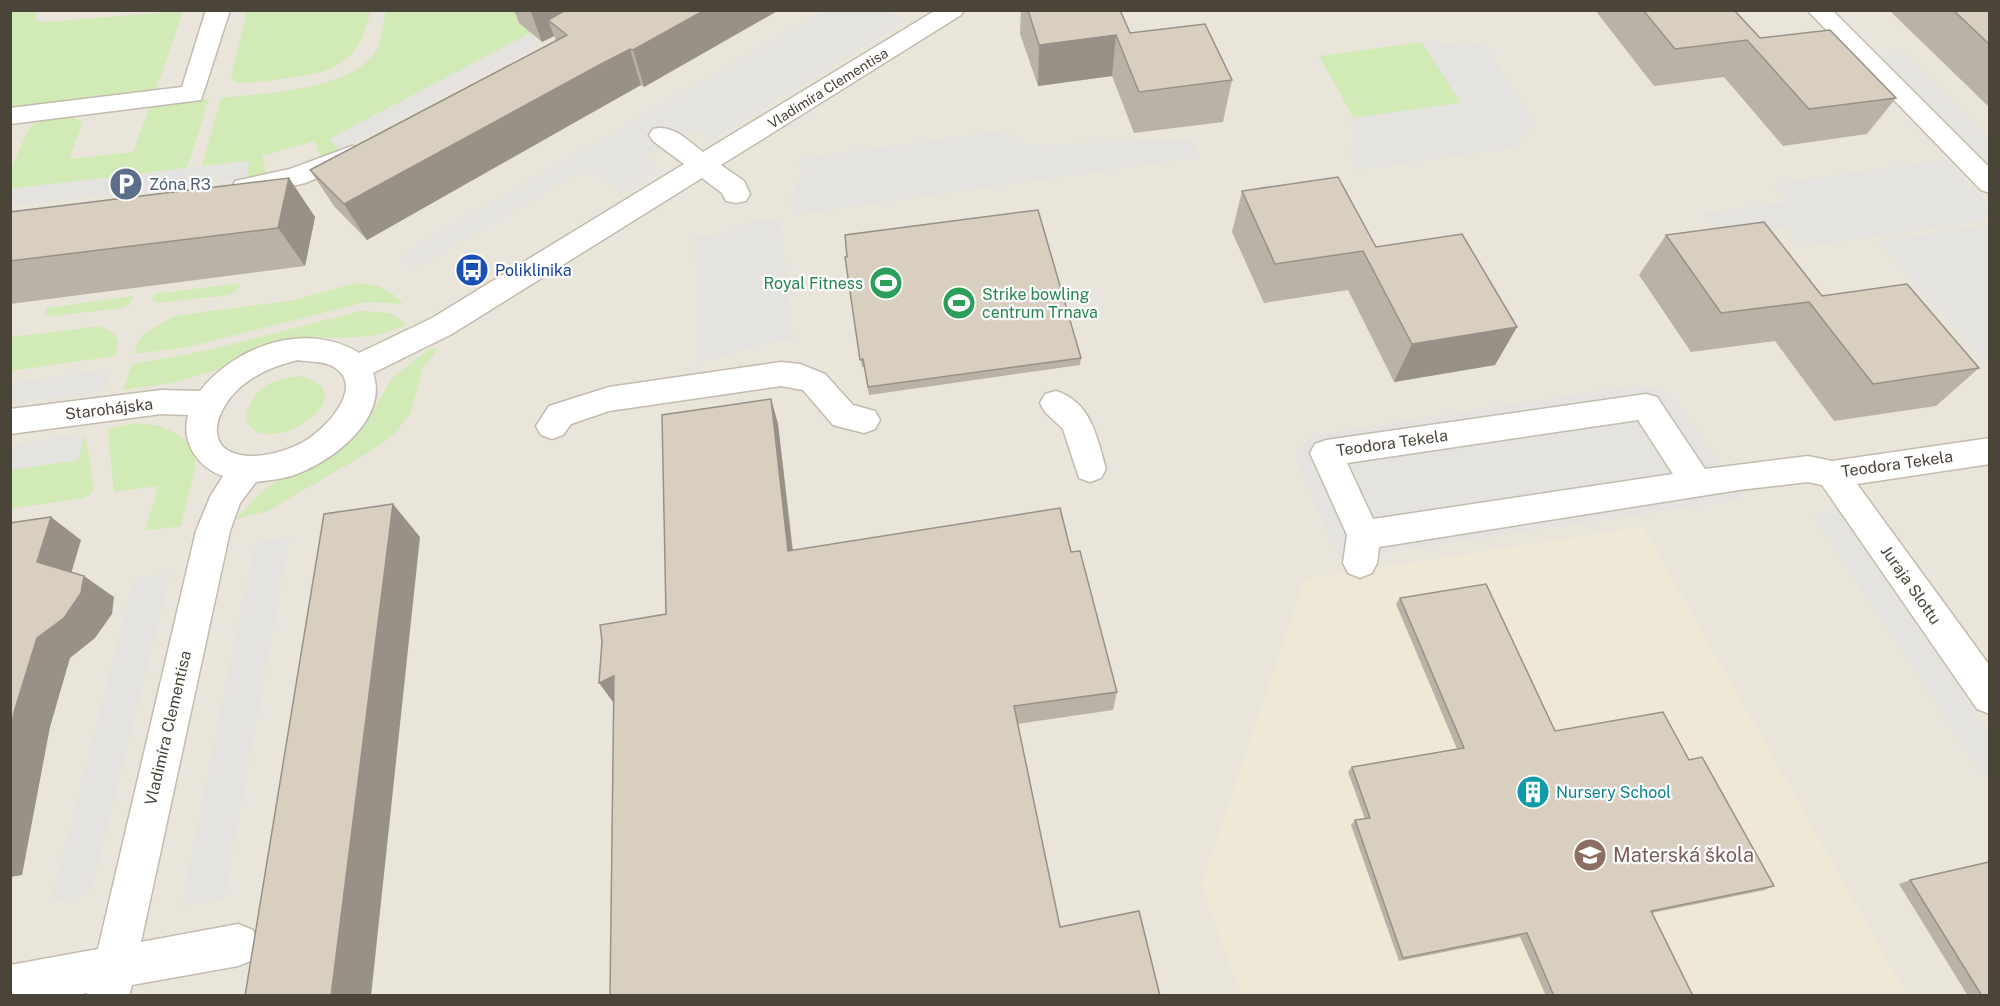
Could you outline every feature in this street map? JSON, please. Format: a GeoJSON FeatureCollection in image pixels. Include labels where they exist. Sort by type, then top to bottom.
{"type":"FeatureCollection","features":[{"type":"Feature","properties":{"kind":"street"},"geometry":{"type":"LineString","coordinates":[[10,116],[192,94],[218,10]]}},
{"type":"Feature","properties":{"kind":"street","name":"Vladimíra Clementisa"},"geometry":{"type":"LineString","coordinates":[[356,368],[442,326],[952,10]]}},
{"type":"Feature","properties":{"kind":"street"},"geometry":{"type":"LineString","coordinates":[[1818,10],[1989,184]]}},
{"type":"Feature","properties":{"kind":"street"},"geometry":{"type":"LineString","coordinates":[[662,135],[734,188],[736,194]]}},
{"type":"Feature","properties":{"kind":"street"},"geometry":{"type":"LineString","coordinates":[[220,191],[265,185],[296,177],[334,164],[377,141]]}},
{"type":"Feature","properties":{"kind":"street"},"geometry":{"type":"LineString","coordinates":[[298,349],[327,350],[338,354],[356,368],[362,386],[358,407],[344,429],[333,440],[307,457],[262,469],[247,469],[222,461],[212,455],[201,437],[201,426],[208,403],[216,391],[253,362],[298,349]]}},
{"type":"Feature","properties":{"kind":"street"},"geometry":{"type":"LineString","coordinates":[[552,426],[560,416],[567,412],[609,399],[781,375],[800,376],[814,382],[844,416],[864,420]]}},
{"type":"Feature","properties":{"kind":"street","name":"Starohájska"},"geometry":{"type":"LineString","coordinates":[[10,422],[161,402],[208,403]]}},
{"type":"Feature","properties":{"kind":"street"},"geometry":{"type":"LineString","coordinates":[[1056,403],[1069,411],[1077,424],[1090,469]]}},
{"type":"Feature","properties":{"kind":"street","name":"Teodora Tekela"},"geometry":{"type":"LineString","coordinates":[[1697,484],[1646,406],[1326,453],[1362,549],[1697,484],[1808,469],[1832,474],[1989,451]]}},
{"type":"Feature","properties":{"kind":"street","name":"Vladimíra Clementisa"},"geometry":{"type":"LineString","coordinates":[[111,981],[213,531],[226,497],[247,469]]}},
{"type":"Feature","properties":{"kind":"street","name":"Juraja Slottu"},"geometry":{"type":"LineString","coordinates":[[1832,474],[1989,697]]}},
{"type":"Feature","properties":{"kind":"street"},"geometry":{"type":"LineString","coordinates":[[10,986],[111,981],[238,945]]}},
{"type":"Feature","properties":{"kind":"shaded area"},"geometry":{"type":"Polygon","coordinates":[[[11,11],[1989,11],[1989,995],[11,995],[11,11]]]}},
{"type":"Feature","properties":{"kind":"shaded area"},"geometry":{"type":"Polygon","coordinates":[[[824,11],[892,11],[889,13],[904,22],[711,140],[695,129],[646,157],[659,169],[620,193],[587,168],[413,269],[399,256],[824,11]]]}},
{"type":"Feature","properties":{"kind":"shaded area"},"geometry":{"type":"Polygon","coordinates":[[[529,34],[541,44],[340,150],[329,139],[529,34]]]}},
{"type":"Feature","properties":{"kind":"shaded area"},"geometry":{"type":"Polygon","coordinates":[[[1433,41],[1461,46],[1484,44],[1536,125],[1512,148],[1358,170],[1348,153],[1356,134],[1348,119],[1461,103],[1422,42],[1433,41]]]}},
{"type":"Feature","properties":{"kind":"shaded area"},"geometry":{"type":"Polygon","coordinates":[[[1905,54],[1989,138],[1989,169],[1878,57],[1905,54]]]}},
{"type":"Feature","properties":{"kind":"shaded area"},"geometry":{"type":"Polygon","coordinates":[[[1007,130],[1012,142],[1041,145],[1191,139],[1200,157],[792,215],[791,197],[801,174],[798,159],[1007,130]]]}},
{"type":"Feature","properties":{"kind":"shaded area"},"geometry":{"type":"Polygon","coordinates":[[[1945,160],[1990,206],[1989,220],[1799,247],[1784,227],[1720,236],[1703,213],[1787,202],[1773,184],[1945,160]]]}},
{"type":"Feature","properties":{"kind":"shaded area","name":"Zóna R3"},"geometry":{"type":"Polygon","coordinates":[[[249,161],[246,179],[11,206],[10,189],[249,161]]]}},
{"type":"Feature","properties":{"kind":"shaded area"},"geometry":{"type":"Polygon","coordinates":[[[780,218],[794,339],[770,342],[698,363],[695,237],[721,234],[754,221],[780,218]]]}},
{"type":"Feature","properties":{"kind":"shaded area"},"geometry":{"type":"Polygon","coordinates":[[[1990,225],[1989,367],[1878,242],[1990,225]]]}},
{"type":"Feature","properties":{"kind":"shaded area"},"geometry":{"type":"Polygon","coordinates":[[[111,369],[104,391],[11,404],[11,383],[111,369]]]}},
{"type":"Feature","properties":{"kind":"shaded area"},"geometry":{"type":"Polygon","coordinates":[[[1632,386],[1654,388],[1673,399],[1686,414],[1743,499],[1339,559],[1296,460],[1298,449],[1313,435],[1632,386]]]}},
{"type":"Feature","properties":{"kind":"shaded area"},"geometry":{"type":"Polygon","coordinates":[[[85,433],[78,460],[11,470],[11,445],[85,433]]]}},
{"type":"Feature","properties":{"kind":"shaded area"},"geometry":{"type":"Polygon","coordinates":[[[1840,510],[1989,733],[1989,775],[1984,776],[1812,514],[1840,510]]]}},
{"type":"Feature","properties":{"kind":"shaded area"},"geometry":{"type":"Polygon","coordinates":[[[1643,527],[1907,995],[1241,995],[1201,885],[1305,579],[1643,527]]]}},
{"type":"Feature","properties":{"kind":"shaded area"},"geometry":{"type":"Polygon","coordinates":[[[290,537],[224,900],[181,906],[255,542],[290,537]]]}},
{"type":"Feature","properties":{"kind":"shaded area"},"geometry":{"type":"Polygon","coordinates":[[[171,573],[90,894],[51,902],[134,579],[171,573]]]}},
{"type":"Feature","properties":{"kind":"green space"},"geometry":{"type":"Polygon","coordinates":[[[246,10],[371,11],[360,42],[344,61],[321,72],[241,83],[235,82],[231,76],[246,10]]]}},
{"type":"Feature","properties":{"kind":"green space"},"geometry":{"type":"Polygon","coordinates":[[[10,11],[37,11],[35,20],[45,22],[183,11],[155,93],[11,111],[10,11]]]}},
{"type":"Feature","properties":{"kind":"green space"},"geometry":{"type":"Polygon","coordinates":[[[386,11],[544,11],[529,34],[330,139],[340,150],[321,159],[315,141],[262,156],[267,175],[246,179],[249,161],[202,166],[221,98],[307,87],[350,73],[367,62],[378,47],[386,11]]]}},
{"type":"Feature","properties":{"kind":"green space"},"geometry":{"type":"Polygon","coordinates":[[[1422,42],[1461,103],[1354,118],[1319,56],[1422,42]]]}},
{"type":"Feature","properties":{"kind":"green space"},"geometry":{"type":"Polygon","coordinates":[[[209,99],[187,168],[11,189],[11,169],[30,126],[62,117],[81,122],[69,159],[133,152],[150,106],[209,99]]]}},
{"type":"Feature","properties":{"kind":"green space"},"geometry":{"type":"Polygon","coordinates":[[[240,283],[238,289],[229,295],[157,303],[152,299],[154,294],[240,283]]]}},
{"type":"Feature","properties":{"kind":"green space"},"geometry":{"type":"Polygon","coordinates":[[[356,283],[382,288],[393,294],[403,304],[366,302],[188,347],[134,354],[139,340],[146,332],[175,316],[294,300],[356,283]]]}},
{"type":"Feature","properties":{"kind":"green space"},"geometry":{"type":"Polygon","coordinates":[[[134,296],[129,305],[123,308],[54,316],[45,314],[47,308],[134,296]]]}},
{"type":"Feature","properties":{"kind":"green space"},"geometry":{"type":"Polygon","coordinates":[[[361,311],[390,313],[408,325],[377,335],[347,338],[295,337],[265,345],[211,372],[172,383],[123,390],[132,364],[205,351],[361,311]]]}},
{"type":"Feature","properties":{"kind":"green space"},"geometry":{"type":"Polygon","coordinates":[[[100,326],[112,332],[119,341],[115,356],[11,371],[11,337],[100,326]]]}},
{"type":"Feature","properties":{"kind":"green space"},"geometry":{"type":"Polygon","coordinates":[[[431,348],[437,350],[423,368],[410,414],[395,433],[374,449],[268,511],[236,519],[261,492],[283,477],[335,452],[358,432],[392,378],[431,348]]]}},
{"type":"Feature","properties":{"kind":"green space"},"geometry":{"type":"Polygon","coordinates":[[[301,376],[317,382],[324,391],[324,401],[318,411],[296,428],[282,433],[269,434],[251,428],[247,414],[253,399],[259,392],[274,382],[301,376]]]}},
{"type":"Feature","properties":{"kind":"green space"},"geometry":{"type":"Polygon","coordinates":[[[136,423],[168,429],[194,448],[195,469],[181,526],[145,531],[158,486],[114,492],[108,429],[136,423]]]}},
{"type":"Feature","properties":{"kind":"green space"},"geometry":{"type":"Polygon","coordinates":[[[85,433],[94,488],[91,494],[84,498],[15,508],[11,512],[11,470],[78,460],[85,433]]]}},
{"type":"Feature","properties":{"kind":"building"},"geometry":{"type":"Polygon","coordinates":[[[566,10],[705,10],[344,204],[310,170],[567,35],[548,20],[566,10]]]}},
{"type":"Feature","properties":{"kind":"building"},"geometry":{"type":"Polygon","coordinates":[[[1028,10],[1120,10],[1130,33],[1205,24],[1232,80],[1139,92],[1116,35],[1039,45],[1028,10]]]}},
{"type":"Feature","properties":{"kind":"building"},"geometry":{"type":"Polygon","coordinates":[[[1643,10],[1734,10],[1760,38],[1830,30],[1896,98],[1809,109],[1747,40],[1675,49],[1643,10]]]}},
{"type":"Feature","properties":{"kind":"building"},"geometry":{"type":"Polygon","coordinates":[[[1953,10],[1989,10],[1989,44],[1953,10]]]}},
{"type":"Feature","properties":{"kind":"building"},"geometry":{"type":"Polygon","coordinates":[[[1338,177],[1376,247],[1462,234],[1517,327],[1412,344],[1363,251],[1275,264],[1242,191],[1338,177]]]}},
{"type":"Feature","properties":{"kind":"building"},"geometry":{"type":"Polygon","coordinates":[[[289,178],[278,228],[10,261],[10,212],[289,178]]]}},
{"type":"Feature","properties":{"kind":"building","name":"Strike bowling centrum Trnava"},"geometry":{"type":"Polygon","coordinates":[[[1038,210],[1081,358],[868,387],[863,359],[860,360],[845,257],[847,257],[845,235],[1038,210]]]}},
{"type":"Feature","properties":{"kind":"building"},"geometry":{"type":"Polygon","coordinates":[[[1764,222],[1822,296],[1907,284],[1979,368],[1873,384],[1809,302],[1721,313],[1666,235],[1764,222]]]}},
{"type":"Feature","properties":{"kind":"building"},"geometry":{"type":"Polygon","coordinates":[[[771,399],[788,551],[1060,508],[1071,552],[1080,551],[1117,692],[1014,706],[1060,927],[1139,911],[1160,996],[610,996],[614,676],[599,683],[602,641],[600,625],[666,614],[662,415],[771,399]]]}},
{"type":"Feature","properties":{"kind":"building"},"geometry":{"type":"Polygon","coordinates":[[[393,504],[331,996],[245,996],[324,514],[393,504]]]}},
{"type":"Feature","properties":{"kind":"building"},"geometry":{"type":"Polygon","coordinates":[[[51,517],[37,562],[84,576],[81,593],[64,618],[37,638],[10,731],[10,523],[51,517]]]}},
{"type":"Feature","properties":{"kind":"building","name":"Nursery School"},"geometry":{"type":"Polygon","coordinates":[[[1486,584],[1555,731],[1663,712],[1689,760],[1702,757],[1774,886],[1651,911],[1693,996],[1554,996],[1527,933],[1403,958],[1355,820],[1370,818],[1352,767],[1464,748],[1400,598],[1486,584]]]}},
{"type":"Feature","properties":{"kind":"building"},"geometry":{"type":"Polygon","coordinates":[[[1989,862],[1989,996],[1982,996],[1910,880],[1989,862]]]}},
{"type":"Feature","properties":{"kind":"place","name":"Zóna R3"},"geometry":{"type":"Point","coordinates":[126,184]}},
{"type":"Feature","properties":{"kind":"place","name":"Poliklinika"},"geometry":{"type":"Point","coordinates":[472,270]}},
{"type":"Feature","properties":{"kind":"place","name":"Royal Fitness"},"geometry":{"type":"Point","coordinates":[886,283]}},
{"type":"Feature","properties":{"kind":"place","name":"Strike bowling centrum Trnava"},"geometry":{"type":"Point","coordinates":[959,303]}},
{"type":"Feature","properties":{"kind":"place","name":"Nursery School"},"geometry":{"type":"Point","coordinates":[1533,792]}},
{"type":"Feature","properties":{"kind":"place","name":"Materská škola"},"geometry":{"type":"Point","coordinates":[1590,855]}}]}
